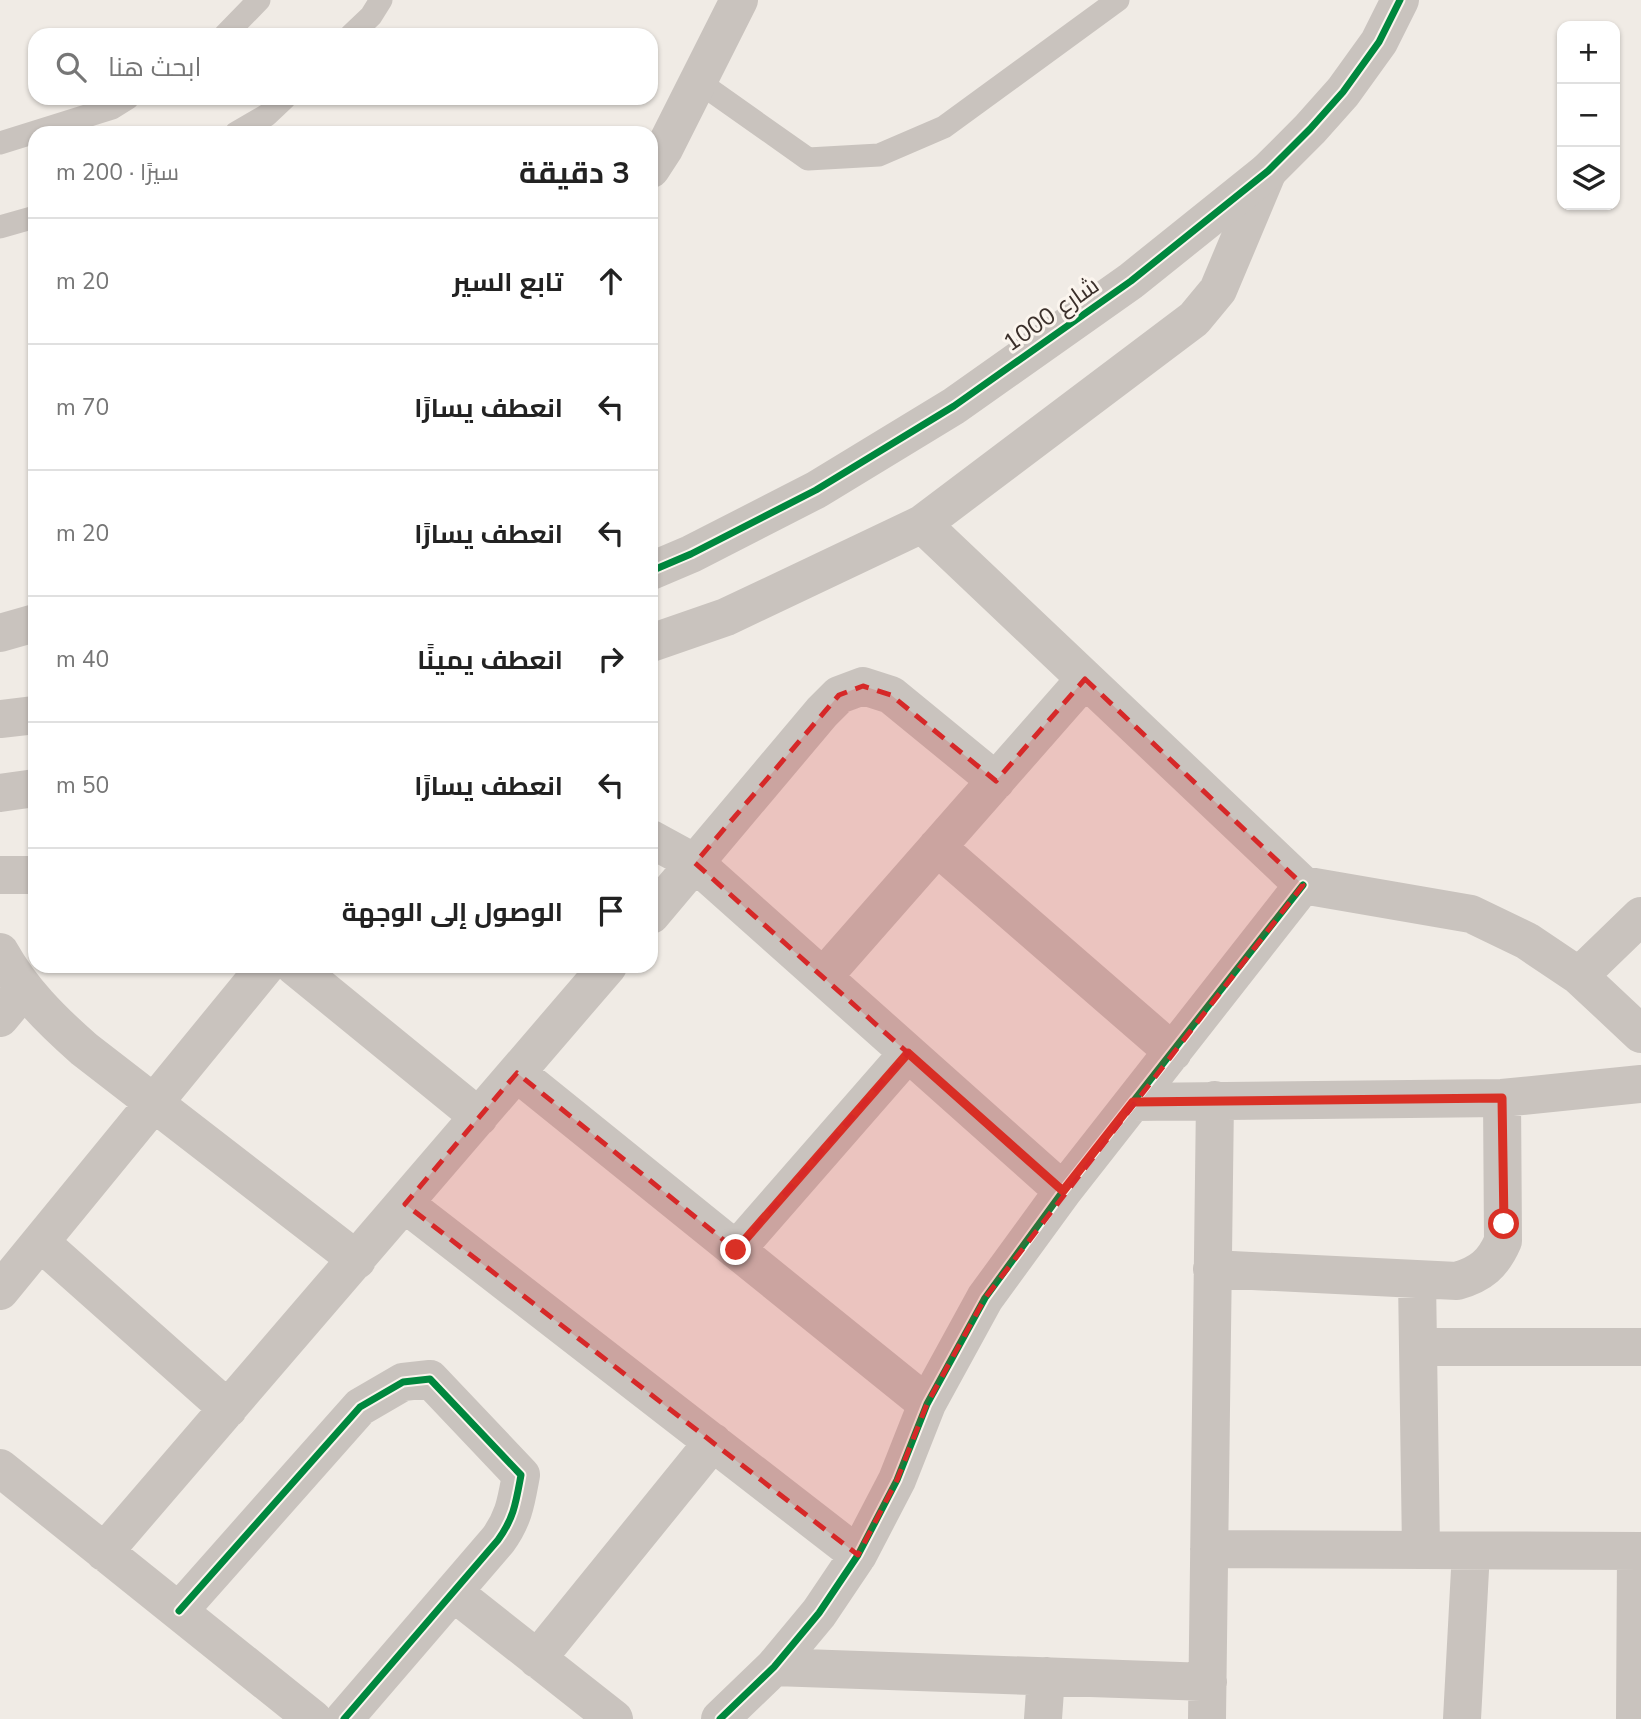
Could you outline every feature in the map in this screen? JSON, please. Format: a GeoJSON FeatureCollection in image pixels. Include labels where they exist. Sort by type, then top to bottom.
{"type":"FeatureCollection","features":[{"type":"Feature","properties":{"kind":"street"},"geometry":{"type":"LineString","coordinates":[[658,158],[739,0]]}},
{"type":"Feature","properties":{"kind":"street","name":"شارع 1000"},"geometry":{"type":"LineString","coordinates":[[658,568],[816,490],[954,406],[1131,281],[1268,171],[1310,130],[1343,92],[1379,42],[1400,0]]}},
{"type":"Feature","properties":{"kind":"street"},"geometry":{"type":"LineString","coordinates":[[658,641],[726,617],[922,524],[1195,320],[1218,290],[1268,171]]}},
{"type":"Feature","properties":{"kind":"street"},"geometry":{"type":"LineString","coordinates":[[922,524],[1303,885],[1471,914],[1527,942],[1579,976],[1641,1034]]}},
{"type":"Feature","properties":{"kind":"street"},"geometry":{"type":"LineString","coordinates":[[658,546],[691,554]]}},
{"type":"Feature","properties":{"kind":"street"},"geometry":{"type":"LineString","coordinates":[[0,633],[28,625]]}},
{"type":"Feature","properties":{"kind":"street"},"geometry":{"type":"LineString","coordinates":[[823,977],[1085,679]]}},
{"type":"Feature","properties":{"kind":"street"},"geometry":{"type":"LineString","coordinates":[[658,907],[822,712],[839,695],[863,686],[891,695],[996,781]]}},
{"type":"Feature","properties":{"kind":"street"},"geometry":{"type":"LineString","coordinates":[[0,719],[28,716]]}},
{"type":"Feature","properties":{"kind":"street"},"geometry":{"type":"LineString","coordinates":[[0,793],[28,789]]}},
{"type":"Feature","properties":{"kind":"street"},"geometry":{"type":"LineString","coordinates":[[658,843],[695,863],[1063,1191]]}},
{"type":"Feature","properties":{"kind":"street"},"geometry":{"type":"LineString","coordinates":[[937,847],[1173,1052]]}},
{"type":"Feature","properties":{"kind":"street"},"geometry":{"type":"LineString","coordinates":[[0,875],[28,875]]}},
{"type":"Feature","properties":{"kind":"street"},"geometry":{"type":"LineString","coordinates":[[720,1719],[774,1667],[818,1613],[858,1555],[897,1480],[927,1404],[985,1298],[1063,1191],[1303,885]]}},
{"type":"Feature","properties":{"kind":"street"},"geometry":{"type":"LineString","coordinates":[[1579,976],[1641,916]]}},
{"type":"Feature","properties":{"kind":"street"},"geometry":{"type":"LineString","coordinates":[[0,952],[24,989],[47,1017],[153,1105],[356,1260]]}},
{"type":"Feature","properties":{"kind":"street"},"geometry":{"type":"LineString","coordinates":[[0,1291],[260,973]]}},
{"type":"Feature","properties":{"kind":"street"},"geometry":{"type":"LineString","coordinates":[[302,973],[479,1116]]}},
{"type":"Feature","properties":{"kind":"street"},"geometry":{"type":"LineString","coordinates":[[104,1552],[602,973]]}},
{"type":"Feature","properties":{"kind":"street"},"geometry":{"type":"LineString","coordinates":[[0,1018],[24,989]]}},
{"type":"Feature","properties":{"kind":"street"},"geometry":{"type":"LineString","coordinates":[[736,1250],[908,1053]]}},
{"type":"Feature","properties":{"kind":"street"},"geometry":{"type":"LineString","coordinates":[[517,1073],[927,1404]]}},
{"type":"Feature","properties":{"kind":"street"},"geometry":{"type":"LineString","coordinates":[[1133,1102],[1502,1098],[1641,1084]]}},
{"type":"Feature","properties":{"kind":"street"},"geometry":{"type":"LineString","coordinates":[[1212,1269],[1457,1281],[1486,1268],[1497,1256],[1503,1241],[1502,1098]]}},
{"type":"Feature","properties":{"kind":"street"},"geometry":{"type":"LineString","coordinates":[[1207,1719],[1215,1100]]}},
{"type":"Feature","properties":{"kind":"street"},"geometry":{"type":"LineString","coordinates":[[405,1204],[858,1555]]}},
{"type":"Feature","properties":{"kind":"street"},"geometry":{"type":"LineString","coordinates":[[40,1242],[228,1409]]}},
{"type":"Feature","properties":{"kind":"street"},"geometry":{"type":"LineString","coordinates":[[1417,1279],[1421,1550]]}},
{"type":"Feature","properties":{"kind":"street"},"geometry":{"type":"LineString","coordinates":[[1418,1347],[1641,1347]]}},
{"type":"Feature","properties":{"kind":"street"},"geometry":{"type":"LineString","coordinates":[[179,1611],[360,1407],[403,1382],[430,1379],[521,1475],[510,1524],[344,1719]]}},
{"type":"Feature","properties":{"kind":"street"},"geometry":{"type":"LineString","coordinates":[[537,1659],[713,1442]]}},
{"type":"Feature","properties":{"kind":"street"},"geometry":{"type":"LineString","coordinates":[[0,1468],[313,1719]]}},
{"type":"Feature","properties":{"kind":"street"},"geometry":{"type":"LineString","coordinates":[[1209,1549],[1639,1551],[1635,1719]]}},
{"type":"Feature","properties":{"kind":"street"},"geometry":{"type":"LineString","coordinates":[[1462,1719],[1471,1551]]}},
{"type":"Feature","properties":{"kind":"street"},"geometry":{"type":"LineString","coordinates":[[453,1592],[614,1719]]}},
{"type":"Feature","properties":{"kind":"street"},"geometry":{"type":"LineString","coordinates":[[774,1667],[1208,1682]]}},
{"type":"Feature","properties":{"kind":"street"},"geometry":{"type":"LineString","coordinates":[[1043,1719],[1046,1676]]}},
{"type":"Feature","properties":{"kind":"lane"},"geometry":{"type":"LineString","coordinates":[[232,28],[259,0]]}},
{"type":"Feature","properties":{"kind":"lane"},"geometry":{"type":"LineString","coordinates":[[358,28],[382,0]]}},
{"type":"Feature","properties":{"kind":"lane"},"geometry":{"type":"LineString","coordinates":[[699,82],[808,159],[879,155],[944,127],[1118,0]]}},
{"type":"Feature","properties":{"kind":"lane"},"geometry":{"type":"LineString","coordinates":[[53,126],[117,105]]}},
{"type":"Feature","properties":{"kind":"lane"},"geometry":{"type":"LineString","coordinates":[[249,126],[267,116],[278,105]]}},
{"type":"Feature","properties":{"kind":"lane"},"geometry":{"type":"LineString","coordinates":[[0,142],[28,134]]}},
{"type":"Feature","properties":{"kind":"lane"},"geometry":{"type":"LineString","coordinates":[[0,227],[28,219]]}},
{"type":"Feature","properties":{"kind":"highlighted area"},"geometry":{"type":"Polygon","coordinates":[[[1085,679],[1303,885],[985,1298],[927,1404],[897,1480],[858,1555],[405,1204],[517,1073],[736,1250],[908,1053],[695,863],[839,695],[863,686],[891,695],[996,781],[1085,679]]]}},
{"type":"Feature","properties":{"kind":"cycle path"},"geometry":{"type":"LineString","coordinates":[[658,568],[816,490],[954,406],[1131,281],[1268,171],[1310,129],[1343,92],[1379,42],[1400,0]]}},
{"type":"Feature","properties":{"kind":"cycle path"},"geometry":{"type":"LineString","coordinates":[[720,1719],[774,1667],[819,1613],[858,1555],[897,1480],[927,1404],[985,1298],[1063,1191],[1303,885]]}},
{"type":"Feature","properties":{"kind":"cycle path"},"geometry":{"type":"LineString","coordinates":[[179,1611],[360,1407],[403,1382],[430,1379],[521,1475],[516,1502],[508,1524],[498,1540],[344,1719]]}},
{"type":"Feature","properties":{"kind":"route"},"geometry":{"type":"LineString","coordinates":[[736,1250],[908,1053],[1063,1191],[1133,1102],[1502,1098],[1504,1224]]}}]}
